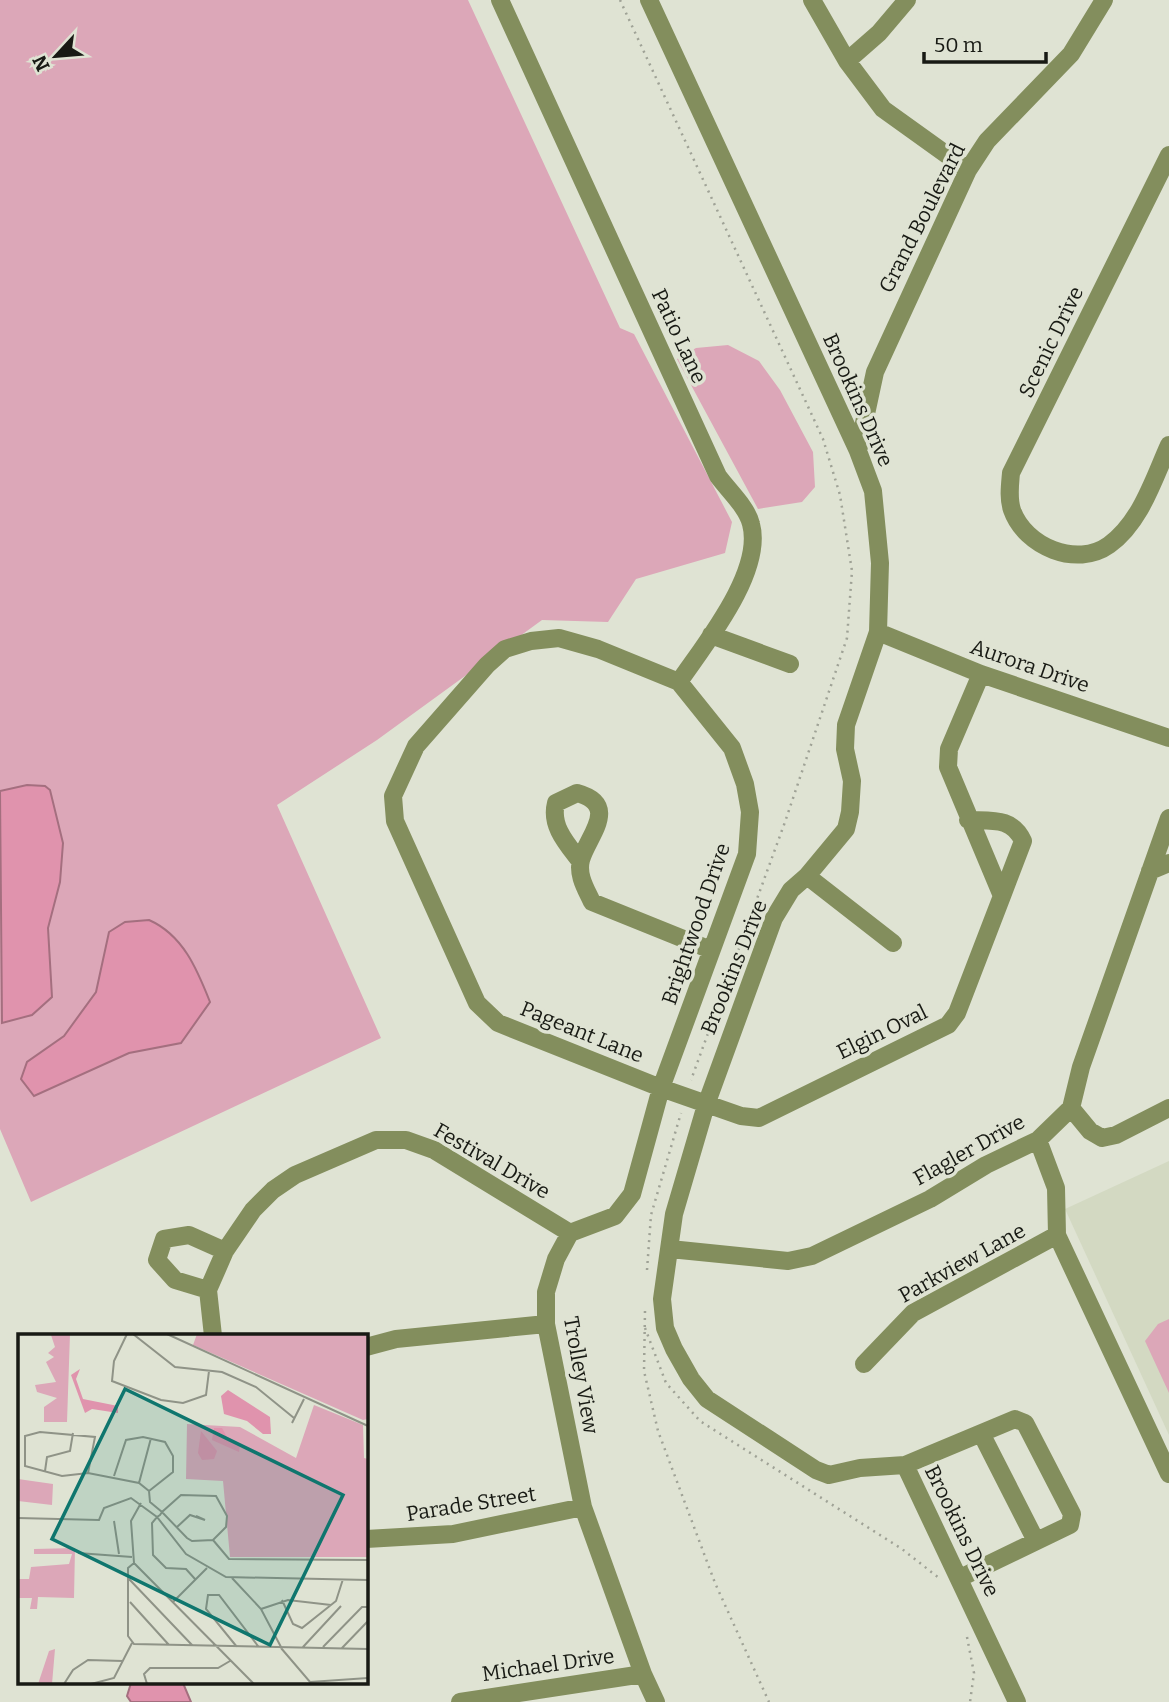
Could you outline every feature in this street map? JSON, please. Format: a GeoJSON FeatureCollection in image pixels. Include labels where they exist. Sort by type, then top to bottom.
{"type":"FeatureCollection","features":[{"type":"Feature","properties":{"kind":"street","name":"Patio Lane"},"geometry":{"type":"LineString","coordinates":[[500,0],[718,476],[751,524],[753,551],[746,576],[711,635],[678,682]]}},
{"type":"Feature","properties":{"kind":"street","name":"Brookins Drive"},"geometry":{"type":"LineString","coordinates":[[649,0],[858,451],[873,491],[880,563],[878,632],[846,725],[845,749],[852,781],[846,829],[807,876],[791,890],[774,918],[706,1105],[674,1214],[662,1299],[665,1328],[680,1363],[707,1399],[816,1470],[829,1475],[860,1468],[905,1465],[1017,1702]]}},
{"type":"Feature","properties":{"kind":"street"},"geometry":{"type":"LineString","coordinates":[[812,0],[847,61],[883,109],[968,170]]}},
{"type":"Feature","properties":{"kind":"street"},"geometry":{"type":"LineString","coordinates":[[847,61],[879,33],[906,0]]}},
{"type":"Feature","properties":{"kind":"street","name":"Grand Boulevard"},"geometry":{"type":"LineString","coordinates":[[858,451],[875,372],[968,170],[987,141],[1071,54],[1104,0]]}},
{"type":"Feature","properties":{"kind":"street","name":"Scenic Drive"},"geometry":{"type":"LineString","coordinates":[[1169,155],[1011,473],[1009,491],[1012,511],[1024,531],[1042,546],[1062,553],[1087,556],[1110,545],[1137,514],[1169,445]]}},
{"type":"Feature","properties":{"kind":"street","name":"Aurora Drive"},"geometry":{"type":"LineString","coordinates":[[878,632],[981,674],[1169,738]]}},
{"type":"Feature","properties":{"kind":"street"},"geometry":{"type":"LineString","coordinates":[[711,635],[790,664]]}},
{"type":"Feature","properties":{"kind":"street","name":"Brightwood Drive"},"geometry":{"type":"LineString","coordinates":[[395,821],[393,796],[416,746],[487,665],[505,649],[531,641],[559,638],[598,649],[678,682],[717,726],[732,748],[745,784],[750,812],[747,854],[661,1088]]}},
{"type":"Feature","properties":{"kind":"street"},"geometry":{"type":"LineString","coordinates":[[981,674],[949,749],[948,767],[1002,896]]}},
{"type":"Feature","properties":{"kind":"street"},"geometry":{"type":"LineString","coordinates":[[1169,818],[1081,1067],[1071,1108],[1090,1131],[1102,1138],[1116,1135],[1169,1108]]}},
{"type":"Feature","properties":{"kind":"street","name":"Elgin Oval"},"geometry":{"type":"LineString","coordinates":[[706,1105],[759,1118],[948,1025],[957,1013],[1023,841],[1018,830],[1006,822],[968,820]]}},
{"type":"Feature","properties":{"kind":"street","name":"Pageant Lane"},"geometry":{"type":"LineString","coordinates":[[395,821],[477,1003],[498,1023],[706,1105]]}},
{"type":"Feature","properties":{"kind":"street"},"geometry":{"type":"LineString","coordinates":[[580,860],[581,880],[592,902],[711,950]]}},
{"type":"Feature","properties":{"kind":"street"},"geometry":{"type":"LineString","coordinates":[[1150,871],[1169,863]]}},
{"type":"Feature","properties":{"kind":"street"},"geometry":{"type":"LineString","coordinates":[[807,876],[893,943]]}},
{"type":"Feature","properties":{"kind":"street"},"geometry":{"type":"LineString","coordinates":[[570,1233],[615,1216],[632,1194],[661,1088]]}},
{"type":"Feature","properties":{"kind":"street","name":"Flagler Drive"},"geometry":{"type":"LineString","coordinates":[[670,1249],[788,1261],[812,1256],[930,1199],[986,1165],[1038,1140],[1071,1108]]}},
{"type":"Feature","properties":{"kind":"street","name":"Festival Drive"},"geometry":{"type":"LineString","coordinates":[[213,1334],[208,1290],[225,1251],[253,1210],[272,1190],[295,1175],[376,1140],[406,1140],[434,1150],[570,1233]]}},
{"type":"Feature","properties":{"kind":"street"},"geometry":{"type":"LineString","coordinates":[[1038,1140],[1056,1188],[1057,1235],[1169,1474]]}},
{"type":"Feature","properties":{"kind":"street","name":"Trolley View"},"geometry":{"type":"LineString","coordinates":[[570,1233],[556,1259],[546,1292],[546,1324],[583,1507],[643,1674],[656,1702]]}},
{"type":"Feature","properties":{"kind":"street"},"geometry":{"type":"LineString","coordinates":[[208,1290],[175,1280],[157,1261],[164,1239],[189,1235],[225,1251]]}},
{"type":"Feature","properties":{"kind":"street","name":"Parkview Lane"},"geometry":{"type":"LineString","coordinates":[[864,1364],[913,1313],[1057,1235]]}},
{"type":"Feature","properties":{"kind":"street"},"geometry":{"type":"LineString","coordinates":[[368,1346],[396,1339],[546,1324]]}},
{"type":"Feature","properties":{"kind":"street"},"geometry":{"type":"LineString","coordinates":[[905,1465],[1015,1419],[1025,1423],[1072,1514],[1070,1525],[960,1577]]}},
{"type":"Feature","properties":{"kind":"street"},"geometry":{"type":"LineString","coordinates":[[982,1435],[1036,1541]]}},
{"type":"Feature","properties":{"kind":"street","name":"Parade Street"},"geometry":{"type":"LineString","coordinates":[[368,1539],[453,1534],[583,1507]]}},
{"type":"Feature","properties":{"kind":"street","name":"Michael Drive"},"geometry":{"type":"LineString","coordinates":[[460,1702],[643,1674]]}},
{"type":"Feature","properties":{"kind":"path"},"geometry":{"type":"LineString","coordinates":[[769,1702],[715,1583],[658,1431],[644,1371],[644,1325],[666,1383],[700,1421],[902,1549],[941,1580]]}},
{"type":"Feature","properties":{"kind":"path"},"geometry":{"type":"LineString","coordinates":[[965,1628],[974,1673],[970,1702]]}},
{"type":"Feature","properties":{"kind":"shaded area"},"geometry":{"type":"Polygon","coordinates":[[[0,0],[468,0],[620,328],[634,334],[732,522],[725,553],[636,579],[608,622],[542,620],[377,740],[277,805],[381,1038],[31,1202],[0,1129],[0,0]]]}},
{"type":"Feature","properties":{"kind":"shaded area"},"geometry":{"type":"Polygon","coordinates":[[[728,345],[759,361],[780,390],[813,452],[815,487],[802,502],[758,509],[677,359],[696,348],[728,345]]]}},
{"type":"Feature","properties":{"kind":"shaded area"},"geometry":{"type":"Polygon","coordinates":[[[27,785],[45,786],[50,790],[63,843],[60,882],[48,928],[52,997],[32,1015],[2,1023],[0,791],[27,785]]]}},
{"type":"Feature","properties":{"kind":"shaded area"},"geometry":{"type":"Polygon","coordinates":[[[149,920],[161,926],[180,944],[200,977],[210,1002],[181,1043],[129,1053],[34,1096],[21,1079],[27,1062],[64,1036],[96,992],[109,932],[125,922],[149,920]]]}},
{"type":"Feature","properties":{"kind":"shaded area"},"geometry":{"type":"Polygon","coordinates":[[[1169,1161],[1169,1435],[1065,1209],[1169,1161]]]}},
{"type":"Feature","properties":{"kind":"shaded area"},"geometry":{"type":"Polygon","coordinates":[[[1169,1319],[1169,1393],[1145,1341],[1158,1324],[1169,1319]]]}},
{"type":"Feature","properties":{"kind":"shaded area"},"geometry":{"type":"Polygon","coordinates":[[[131,1684],[183,1684],[191,1702],[131,1702],[127,1696],[131,1684]]]}}]}
